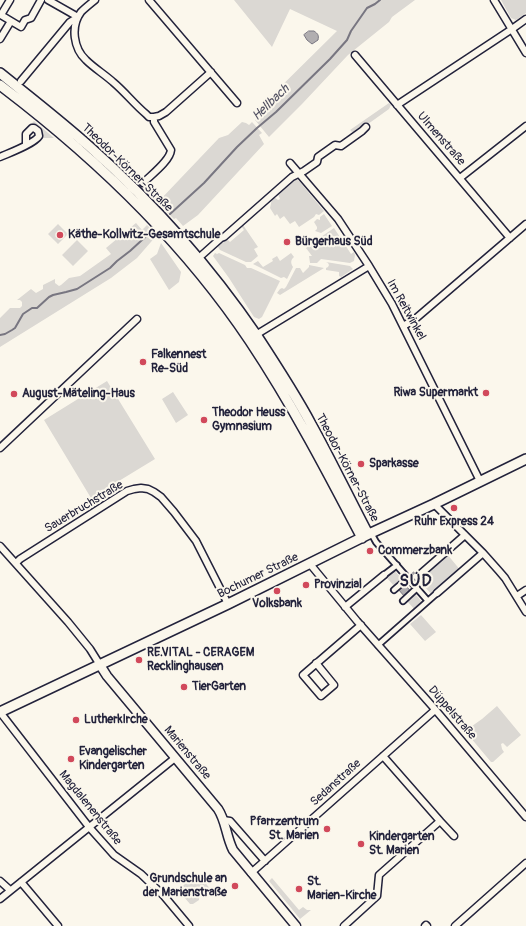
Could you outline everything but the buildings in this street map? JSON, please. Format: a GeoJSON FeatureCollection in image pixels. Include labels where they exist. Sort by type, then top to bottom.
{"type":"FeatureCollection","features":[{"type":"Feature","properties":{"kind":"main road","name":"Theodor-Körner-Straße"},"geometry":{"type":"LineString","coordinates":[[0,73],[90,147],[153,208],[202,263],[230,299],[252,337]]}},
{"type":"Feature","properties":{"kind":"main road","name":"Theodor-Körner-Straße"},"geometry":{"type":"LineString","coordinates":[[0,85],[62,135],[121,188],[177,247],[252,337],[283,376],[329,474],[367,535]]}},
{"type":"Feature","properties":{"kind":"main road","name":"Bochumer Straße"},"geometry":{"type":"LineString","coordinates":[[0,712],[228,604],[367,535],[526,459]]}},
{"type":"Feature","properties":{"kind":"street"},"geometry":{"type":"LineString","coordinates":[[10,0],[1,15],[21,28],[25,20],[31,18],[41,0]]}},
{"type":"Feature","properties":{"kind":"street"},"geometry":{"type":"LineString","coordinates":[[48,0],[78,17]]}},
{"type":"Feature","properties":{"kind":"street"},"geometry":{"type":"LineString","coordinates":[[21,80],[70,22],[78,17],[95,0]]}},
{"type":"Feature","properties":{"kind":"street"},"geometry":{"type":"LineString","coordinates":[[149,0],[237,103]]}},
{"type":"Feature","properties":{"kind":"street"},"geometry":{"type":"LineString","coordinates":[[494,0],[526,53]]}},
{"type":"Feature","properties":{"kind":"street"},"geometry":{"type":"LineString","coordinates":[[78,17],[75,25],[75,38],[77,47],[81,54],[150,117],[159,116],[166,112],[211,72]]}},
{"type":"Feature","properties":{"kind":"street"},"geometry":{"type":"LineString","coordinates":[[397,105],[526,19]]}},
{"type":"Feature","properties":{"kind":"street"},"geometry":{"type":"LineString","coordinates":[[0,39],[11,21]]}},
{"type":"Feature","properties":{"kind":"street","name":"Ulmenstraße"},"geometry":{"type":"LineString","coordinates":[[355,55],[510,238]]}},
{"type":"Feature","properties":{"kind":"street"},"geometry":{"type":"LineString","coordinates":[[143,183],[166,160],[170,155],[171,150],[154,122],[154,117]]}},
{"type":"Feature","properties":{"kind":"street"},"geometry":{"type":"LineString","coordinates":[[460,178],[526,126]]}},
{"type":"Feature","properties":{"kind":"street"},"geometry":{"type":"LineString","coordinates":[[202,255],[292,177],[317,162],[318,157],[335,145],[341,146],[366,127]]}},
{"type":"Feature","properties":{"kind":"street"},"geometry":{"type":"LineString","coordinates":[[0,157],[26,145]]}},
{"type":"Feature","properties":{"kind":"street","name":"Im Reitwinkel"},"geometry":{"type":"LineString","coordinates":[[290,163],[338,219],[392,304],[480,482]]}},
{"type":"Feature","properties":{"kind":"street"},"geometry":{"type":"LineString","coordinates":[[403,326],[414,320],[526,224]]}},
{"type":"Feature","properties":{"kind":"street"},"geometry":{"type":"LineString","coordinates":[[252,337],[369,266]]}},
{"type":"Feature","properties":{"kind":"street"},"geometry":{"type":"LineString","coordinates":[[0,448],[138,319]]}},
{"type":"Feature","properties":{"kind":"street","name":"Sauerbruchstraße"},"geometry":{"type":"LineString","coordinates":[[16,563],[127,491],[141,488],[148,489],[161,497],[196,541],[228,604]]}},
{"type":"Feature","properties":{"kind":"street"},"geometry":{"type":"LineString","coordinates":[[434,504],[483,553],[505,578],[526,612]]}},
{"type":"Feature","properties":{"kind":"street"},"geometry":{"type":"LineString","coordinates":[[367,535],[376,542],[428,601]]}},
{"type":"Feature","properties":{"kind":"street"},"geometry":{"type":"LineString","coordinates":[[394,590],[417,577],[466,536]]}},
{"type":"Feature","properties":{"kind":"street"},"geometry":{"type":"LineString","coordinates":[[0,546],[68,622],[90,649],[100,665]]}},
{"type":"Feature","properties":{"kind":"street"},"geometry":{"type":"LineString","coordinates":[[378,645],[483,553]]}},
{"type":"Feature","properties":{"kind":"street","name":"Düppelstraße"},"geometry":{"type":"LineString","coordinates":[[310,564],[345,607],[526,817]]}},
{"type":"Feature","properties":{"kind":"street"},"geometry":{"type":"LineString","coordinates":[[345,607],[397,565]]}},
{"type":"Feature","properties":{"kind":"street"},"geometry":{"type":"LineString","coordinates":[[403,601],[417,588]]}},
{"type":"Feature","properties":{"kind":"street"},"geometry":{"type":"LineString","coordinates":[[517,596],[526,590]]}},
{"type":"Feature","properties":{"kind":"street"},"geometry":{"type":"LineString","coordinates":[[316,663],[334,685],[321,696],[303,675],[316,663],[361,625]]}},
{"type":"Feature","properties":{"kind":"street","name":"Marienstraße"},"geometry":{"type":"LineString","coordinates":[[100,665],[107,676],[218,809],[233,850],[296,926]]}},
{"type":"Feature","properties":{"kind":"street","name":"Sedanstraße"},"geometry":{"type":"LineString","coordinates":[[251,872],[435,710]]}},
{"type":"Feature","properties":{"kind":"street","name":"Magdalenenstraße"},"geometry":{"type":"LineString","coordinates":[[0,712],[89,827],[114,855],[141,874],[164,896],[189,926]]}},
{"type":"Feature","properties":{"kind":"street"},"geometry":{"type":"LineString","coordinates":[[383,756],[454,836]]}},
{"type":"Feature","properties":{"kind":"street"},"geometry":{"type":"LineString","coordinates":[[0,899],[175,758]]}},
{"type":"Feature","properties":{"kind":"street","name":"Marienstraße"},"geometry":{"type":"LineString","coordinates":[[223,820],[230,821],[265,861]]}},
{"type":"Feature","properties":{"kind":"street"},"geometry":{"type":"LineString","coordinates":[[344,926],[377,896],[379,875],[440,821]]}},
{"type":"Feature","properties":{"kind":"street"},"geometry":{"type":"LineString","coordinates":[[455,926],[526,864]]}},
{"type":"Feature","properties":{"kind":"street"},"geometry":{"type":"LineString","coordinates":[[0,881],[10,890]]}},
{"type":"Feature","properties":{"kind":"street"},"geometry":{"type":"LineString","coordinates":[[21,882],[58,926]]}},
{"type":"Feature","properties":{"kind":"shaded area"},"geometry":{"type":"Polygon","coordinates":[[[234,0],[415,0],[392,17],[389,22],[348,55],[269,137],[255,120],[258,118],[255,112],[337,31],[290,9],[272,47],[234,0]]]}},
{"type":"Feature","properties":{"kind":"shaded area"},"geometry":{"type":"Polygon","coordinates":[[[501,0],[526,0],[526,13],[516,20],[511,18],[501,0]]]}},
{"type":"Feature","properties":{"kind":"shaded area"},"geometry":{"type":"Polygon","coordinates":[[[309,31],[314,31],[318,36],[318,40],[312,44],[304,35],[309,31]]]}},
{"type":"Feature","properties":{"kind":"shaded area"},"geometry":{"type":"Polygon","coordinates":[[[389,103],[391,105],[389,109],[354,134],[350,130],[389,103]]]}},
{"type":"Feature","properties":{"kind":"shaded area"},"geometry":{"type":"Polygon","coordinates":[[[34,121],[54,138],[40,138],[41,135],[28,127],[34,121]]]}},
{"type":"Feature","properties":{"kind":"shaded area"},"geometry":{"type":"Polygon","coordinates":[[[242,122],[249,125],[252,122],[262,133],[259,135],[264,144],[198,215],[183,226],[176,218],[174,219],[164,209],[166,207],[159,201],[219,138],[228,135],[242,122]]]}},
{"type":"Feature","properties":{"kind":"shaded area"},"geometry":{"type":"Polygon","coordinates":[[[296,179],[324,211],[319,215],[316,214],[299,227],[295,221],[290,224],[284,216],[280,219],[277,214],[275,216],[270,208],[272,199],[274,197],[278,200],[280,199],[278,194],[296,179]]]}},
{"type":"Feature","properties":{"kind":"shaded area"},"geometry":{"type":"Polygon","coordinates":[[[324,214],[332,226],[321,233],[315,231],[317,227],[314,222],[317,219],[320,220],[320,217],[324,214]]]}},
{"type":"Feature","properties":{"kind":"shaded area"},"geometry":{"type":"Polygon","coordinates":[[[136,223],[142,230],[147,225],[157,235],[137,258],[111,278],[0,347],[0,318],[10,308],[20,308],[22,306],[22,302],[17,300],[31,289],[36,293],[43,289],[43,285],[55,279],[55,283],[59,286],[69,278],[80,276],[111,254],[106,248],[136,223]]]}},
{"type":"Feature","properties":{"kind":"shaded area"},"geometry":{"type":"Polygon","coordinates":[[[58,224],[68,234],[58,244],[48,234],[58,224]]]}},
{"type":"Feature","properties":{"kind":"shaded area"},"geometry":{"type":"Polygon","coordinates":[[[243,225],[258,247],[254,249],[258,256],[251,262],[246,262],[220,250],[218,247],[227,239],[230,242],[244,230],[241,226],[243,225]]]}},
{"type":"Feature","properties":{"kind":"shaded area"},"geometry":{"type":"Polygon","coordinates":[[[334,228],[351,254],[354,252],[354,261],[350,263],[321,259],[317,263],[310,263],[309,256],[312,256],[306,248],[315,241],[317,244],[320,242],[318,239],[334,228]]]}},
{"type":"Feature","properties":{"kind":"shaded area"},"geometry":{"type":"Polygon","coordinates":[[[77,240],[88,251],[73,266],[62,255],[77,240]]]}},
{"type":"Feature","properties":{"kind":"shaded area"},"geometry":{"type":"Polygon","coordinates":[[[161,243],[181,272],[179,282],[169,290],[150,259],[157,254],[161,243]]]}},
{"type":"Feature","properties":{"kind":"shaded area"},"geometry":{"type":"Polygon","coordinates":[[[215,253],[219,253],[245,265],[247,268],[251,268],[280,281],[262,317],[259,319],[254,317],[213,256],[215,253]]]}},
{"type":"Feature","properties":{"kind":"shaded area"},"geometry":{"type":"Polygon","coordinates":[[[291,253],[294,257],[291,262],[293,267],[287,279],[284,277],[281,278],[253,264],[258,261],[263,267],[273,261],[272,259],[277,256],[280,261],[291,253]]]}},
{"type":"Feature","properties":{"kind":"shaded area"},"geometry":{"type":"Polygon","coordinates":[[[326,262],[350,266],[353,269],[341,277],[339,276],[339,272],[326,270],[329,265],[326,262]]]}},
{"type":"Feature","properties":{"kind":"shaded area"},"geometry":{"type":"Polygon","coordinates":[[[309,265],[324,268],[280,295],[277,293],[280,289],[284,289],[286,287],[296,268],[300,268],[303,273],[309,265]]]}},
{"type":"Feature","properties":{"kind":"shaded area"},"geometry":{"type":"Polygon","coordinates":[[[107,381],[155,459],[91,498],[44,420],[107,381]]]}},
{"type":"Feature","properties":{"kind":"shaded area"},"geometry":{"type":"Polygon","coordinates":[[[173,392],[188,415],[176,423],[162,399],[173,392]]]}},
{"type":"Feature","properties":{"kind":"shaded area"},"geometry":{"type":"Polygon","coordinates":[[[447,554],[461,571],[432,595],[418,579],[447,554]]]}},
{"type":"Feature","properties":{"kind":"shaded area"},"geometry":{"type":"Polygon","coordinates":[[[394,570],[403,580],[395,587],[386,577],[394,570]]]}},
{"type":"Feature","properties":{"kind":"shaded area"},"geometry":{"type":"Polygon","coordinates":[[[404,583],[411,592],[405,597],[398,589],[404,583]]]}},
{"type":"Feature","properties":{"kind":"shaded area"},"geometry":{"type":"Polygon","coordinates":[[[415,594],[423,603],[415,610],[407,601],[415,594]]]}},
{"type":"Feature","properties":{"kind":"shaded area"},"geometry":{"type":"Polygon","coordinates":[[[421,615],[436,632],[425,641],[410,624],[421,615]]]}},
{"type":"Feature","properties":{"kind":"shaded area"},"geometry":{"type":"Polygon","coordinates":[[[497,706],[521,735],[507,747],[503,743],[501,744],[504,752],[493,762],[491,762],[465,731],[497,706]]]}},
{"type":"Feature","properties":{"kind":"shaded area"},"geometry":{"type":"Polygon","coordinates":[[[197,873],[212,891],[207,895],[200,887],[195,888],[194,890],[199,897],[199,900],[193,904],[190,904],[178,890],[197,873]]]}},
{"type":"Feature","properties":{"kind":"shaded area"},"geometry":{"type":"Polygon","coordinates":[[[272,878],[299,910],[303,907],[307,910],[311,910],[300,919],[269,881],[272,878]]]}},
{"type":"Feature","properties":{"kind":"waterway","name":"Hellbach"},"geometry":{"type":"LineString","coordinates":[[170,214],[204,183],[237,147],[276,112],[330,59],[347,40],[351,31],[367,8],[380,0]]}},
{"type":"Feature","properties":{"kind":"waterway","name":"Hellbach"},"geometry":{"type":"LineString","coordinates":[[0,335],[5,334],[15,328],[23,314],[32,308],[37,308],[49,297],[77,289],[110,268],[152,231]]}},
{"type":"Feature","properties":{"kind":"place","name":"Käthe-Kollwitz-Gesamtschule"},"geometry":{"type":"Point","coordinates":[60,235]}},
{"type":"Feature","properties":{"kind":"place","name":"Bürgerhaus Süd"},"geometry":{"type":"Point","coordinates":[287,242]}},
{"type":"Feature","properties":{"kind":"place","name":"Falkennest Re-Süd"},"geometry":{"type":"Point","coordinates":[143,362]}},
{"type":"Feature","properties":{"kind":"place","name":"Riwa Supermarkt"},"geometry":{"type":"Point","coordinates":[486,393]}},
{"type":"Feature","properties":{"kind":"place","name":"August-Mäteling-Haus"},"geometry":{"type":"Point","coordinates":[14,394]}},
{"type":"Feature","properties":{"kind":"place","name":"Theodor Heuss Gymnasium"},"geometry":{"type":"Point","coordinates":[204,420]}},
{"type":"Feature","properties":{"kind":"place","name":"Sparkasse"},"geometry":{"type":"Point","coordinates":[361,464]}},
{"type":"Feature","properties":{"kind":"place","name":"Ruhr Express 24"},"geometry":{"type":"Point","coordinates":[454,508]}},
{"type":"Feature","properties":{"kind":"place","name":"Commerzbank"},"geometry":{"type":"Point","coordinates":[370,551]}},
{"type":"Feature","properties":{"kind":"place","name":"Provinzial"},"geometry":{"type":"Point","coordinates":[306,585]}},
{"type":"Feature","properties":{"kind":"place","name":"Volksbank"},"geometry":{"type":"Point","coordinates":[277,591]}},
{"type":"Feature","properties":{"kind":"place","name":"RE.VITAL - CERAGEM Recklinghausen"},"geometry":{"type":"Point","coordinates":[139,660]}},
{"type":"Feature","properties":{"kind":"place","name":"TierGarten"},"geometry":{"type":"Point","coordinates":[184,687]}},
{"type":"Feature","properties":{"kind":"place","name":"LutherkIrche"},"geometry":{"type":"Point","coordinates":[76,720]}},
{"type":"Feature","properties":{"kind":"place","name":"Evangelischer Kindergarten"},"geometry":{"type":"Point","coordinates":[71,759]}},
{"type":"Feature","properties":{"kind":"place","name":"Pfarrzentrum St. Marien"},"geometry":{"type":"Point","coordinates":[327,829]}},
{"type":"Feature","properties":{"kind":"place","name":"Kindergarten St. Marien"},"geometry":{"type":"Point","coordinates":[361,844]}},
{"type":"Feature","properties":{"kind":"place","name":"Grundschule an der Marienstraße"},"geometry":{"type":"Point","coordinates":[235,886]}},
{"type":"Feature","properties":{"kind":"place","name":"St. Marien-Kirche"},"geometry":{"type":"Point","coordinates":[299,889]}},
{"type":"Feature","properties":{"kind":"district","name":"SÜD"},"geometry":{"type":"Point","coordinates":[416,582]}}]}
